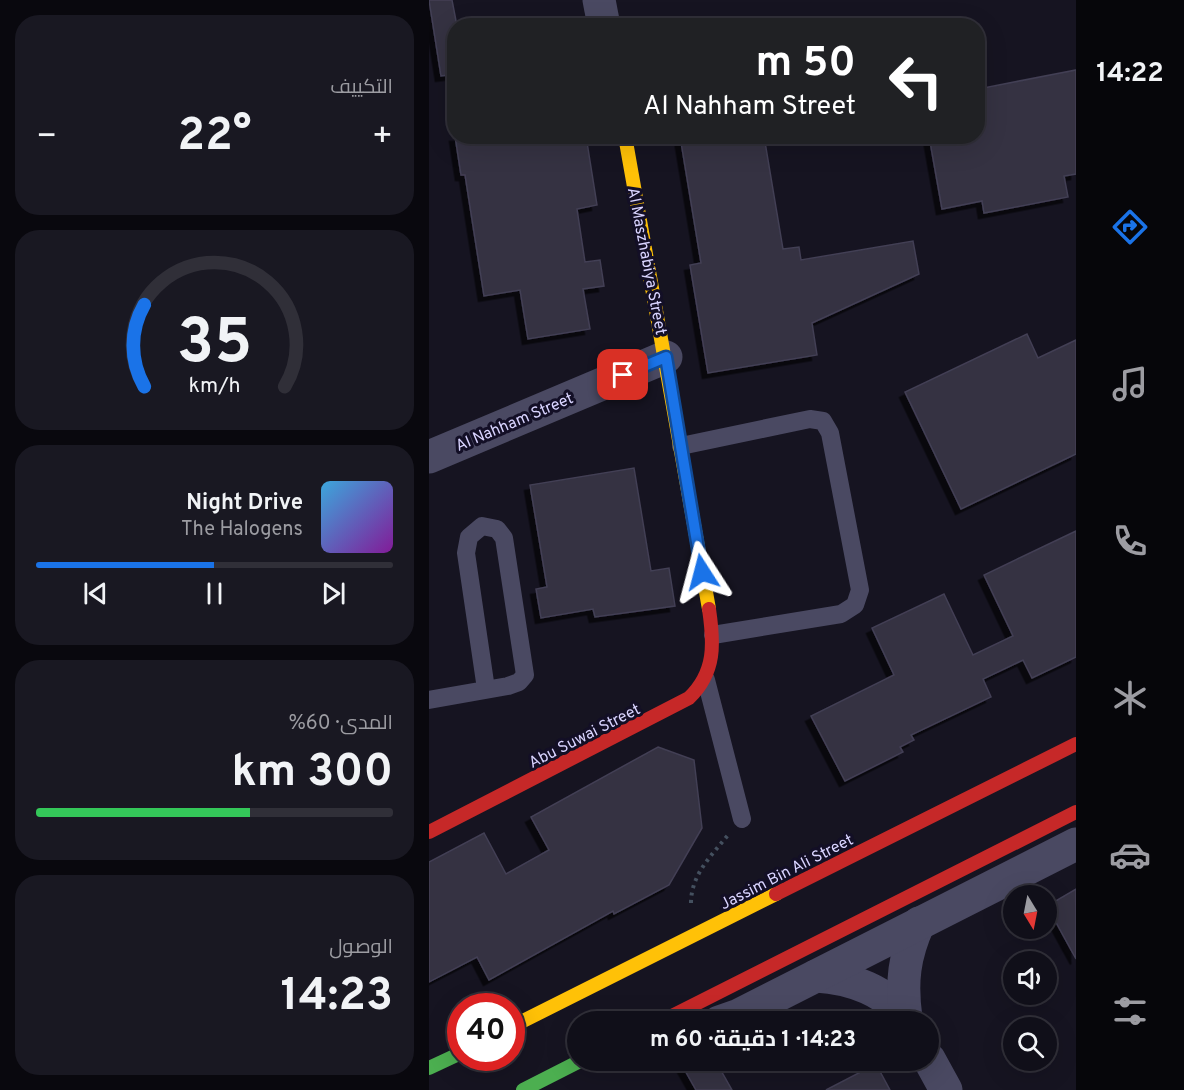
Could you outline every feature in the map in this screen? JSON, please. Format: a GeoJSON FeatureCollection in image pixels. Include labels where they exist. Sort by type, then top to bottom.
{"type":"FeatureCollection","features":[{"type":"Feature","properties":{"kind":"street"},"geometry":{"type":"LineString","coordinates":[[599,0],[602,18]]}},
{"type":"Feature","properties":{"kind":"street","name":"Al Maszhabiya Street"},"geometry":{"type":"LineString","coordinates":[[626,144],[666,357],[713,635]]}},
{"type":"Feature","properties":{"kind":"street","name":"Al Nahham Street"},"geometry":{"type":"LineString","coordinates":[[429,457],[666,357]]}},
{"type":"Feature","properties":{"kind":"street"},"geometry":{"type":"LineString","coordinates":[[706,680],[712,666],[713,635]]}},
{"type":"Feature","properties":{"kind":"street","name":"Abu Suwai Street"},"geometry":{"type":"LineString","coordinates":[[429,832],[680,705],[690,698],[706,680]]}},
{"type":"Feature","properties":{"kind":"street","name":"Jassim Bin Ali Street"},"geometry":{"type":"LineString","coordinates":[[525,1020],[1076,744]]}},
{"type":"Feature","properties":{"kind":"street"},"geometry":{"type":"LineString","coordinates":[[682,1011],[1076,812]]}},
{"type":"Feature","properties":{"kind":"street"},"geometry":{"type":"LineString","coordinates":[[747,1011],[1076,844]]}},
{"type":"Feature","properties":{"kind":"street"},"geometry":{"type":"LineString","coordinates":[[905,1011],[902,994],[903,969],[909,946],[919,923]]}},
{"type":"Feature","properties":{"kind":"street"},"geometry":{"type":"LineString","coordinates":[[816,976],[856,982],[883,997],[898,1011]]}},
{"type":"Feature","properties":{"kind":"street"},"geometry":{"type":"LineString","coordinates":[[429,1068],[447,1060]]}},
{"type":"Feature","properties":{"kind":"street"},"geometry":{"type":"LineString","coordinates":[[523,1090],[567,1068]]}},
{"type":"Feature","properties":{"kind":"street"},"geometry":{"type":"LineString","coordinates":[[936,1071],[946,1090]]}},
{"type":"Feature","properties":{"kind":"lane"},"geometry":{"type":"LineString","coordinates":[[681,446],[810,419],[823,421],[830,433],[860,590],[855,605],[841,614],[713,635]]}},
{"type":"Feature","properties":{"kind":"lane"},"geometry":{"type":"LineString","coordinates":[[429,700],[519,682],[525,675],[504,538],[497,529],[482,526],[469,537],[466,553],[486,688]]}},
{"type":"Feature","properties":{"kind":"lane"},"geometry":{"type":"LineString","coordinates":[[706,680],[742,819]]}},
{"type":"Feature","properties":{"kind":"path"},"geometry":{"type":"LineString","coordinates":[[700,932],[691,913],[691,892],[702,867],[742,819]]}},
{"type":"Feature","properties":{"kind":"building"},"geometry":{"type":"Polygon","coordinates":[[[429,0],[452,0],[455,18],[447,18],[447,75],[441,76],[429,0]]]}},
{"type":"Feature","properties":{"kind":"building"},"geometry":{"type":"Polygon","coordinates":[[[1076,70],[1076,174],[1064,176],[1068,197],[984,213],[982,201],[942,209],[930,144],[985,144],[985,88],[1076,70]]]}},
{"type":"Feature","properties":{"kind":"building"},"geometry":{"type":"Polygon","coordinates":[[[456,144],[587,144],[597,205],[577,209],[585,262],[600,260],[604,286],[583,289],[590,329],[528,339],[520,290],[484,296],[465,175],[461,175],[456,144]]]}},
{"type":"Feature","properties":{"kind":"building"},"geometry":{"type":"Polygon","coordinates":[[[681,144],[765,144],[783,249],[799,247],[801,260],[913,241],[919,274],[812,323],[817,355],[708,373],[690,265],[701,263],[681,144]]]}},
{"type":"Feature","properties":{"kind":"building"},"geometry":{"type":"Polygon","coordinates":[[[1027,334],[1038,358],[1076,340],[1076,454],[961,509],[905,392],[1027,334]]]}},
{"type":"Feature","properties":{"kind":"building"},"geometry":{"type":"Polygon","coordinates":[[[634,468],[651,571],[669,568],[675,606],[595,617],[593,609],[541,618],[536,589],[547,587],[530,485],[634,468]]]}},
{"type":"Feature","properties":{"kind":"building"},"geometry":{"type":"Polygon","coordinates":[[[1076,531],[1076,657],[1032,678],[1023,660],[983,679],[991,697],[911,735],[914,740],[900,747],[903,752],[845,781],[811,716],[894,675],[872,628],[944,594],[973,655],[1013,636],[984,575],[1076,531]]]}},
{"type":"Feature","properties":{"kind":"building"},"geometry":{"type":"Polygon","coordinates":[[[658,747],[694,760],[702,828],[669,885],[614,914],[613,911],[489,980],[477,957],[429,982],[429,862],[484,833],[506,874],[549,850],[531,817],[658,747]]]}},
{"type":"Feature","properties":{"kind":"building"},"geometry":{"type":"Polygon","coordinates":[[[1076,889],[1076,959],[1057,924],[1057,900],[1076,889]]]}},
{"type":"Feature","properties":{"kind":"building"},"geometry":{"type":"Polygon","coordinates":[[[685,1071],[721,1071],[732,1090],[696,1090],[685,1071]]]}},
{"type":"Feature","properties":{"kind":"building"},"geometry":{"type":"Polygon","coordinates":[[[863,1071],[880,1071],[890,1090],[826,1090],[863,1071]]]}},
{"type":"Feature","properties":{"kind":"traffic: fast"},"geometry":{"type":"LineString","coordinates":[[429,1068],[447,1060]]}},
{"type":"Feature","properties":{"kind":"traffic: fast"},"geometry":{"type":"LineString","coordinates":[[523,1090],[567,1068]]}},
{"type":"Feature","properties":{"kind":"traffic: slow"},"geometry":{"type":"LineString","coordinates":[[626,144],[709,609]]}},
{"type":"Feature","properties":{"kind":"traffic: slow"},"geometry":{"type":"LineString","coordinates":[[525,1020],[776,894]]}},
{"type":"Feature","properties":{"kind":"traffic: jam"},"geometry":{"type":"LineString","coordinates":[[429,832],[689,698],[698,688],[709,667],[712,645],[709,609]]}},
{"type":"Feature","properties":{"kind":"traffic: jam"},"geometry":{"type":"LineString","coordinates":[[776,894],[1076,744]]}},
{"type":"Feature","properties":{"kind":"traffic: jam"},"geometry":{"type":"LineString","coordinates":[[682,1011],[1076,812]]}},
{"type":"Feature","properties":{"kind":"route"},"geometry":{"type":"LineString","coordinates":[[623,375],[666,357],[702,572]]}}]}
